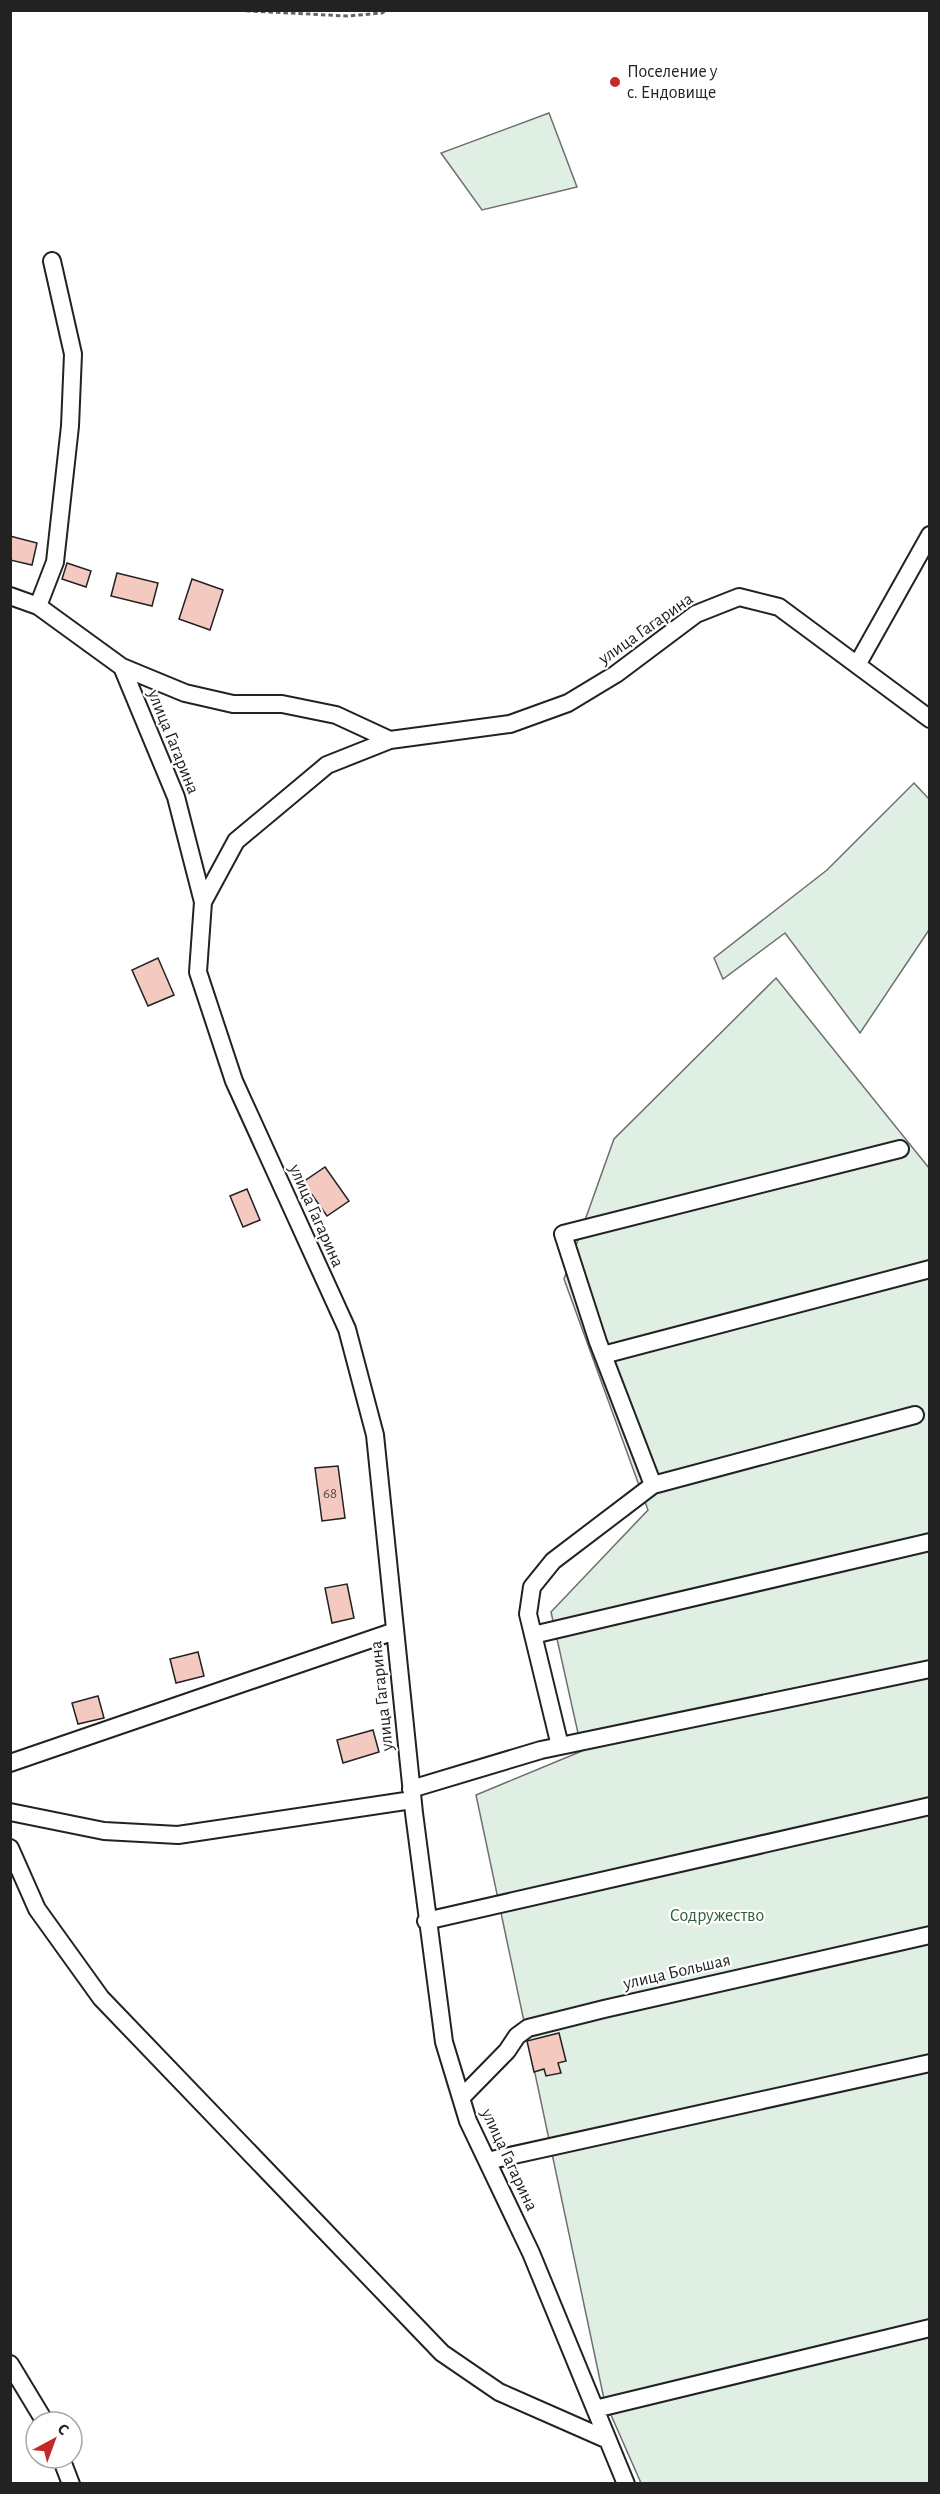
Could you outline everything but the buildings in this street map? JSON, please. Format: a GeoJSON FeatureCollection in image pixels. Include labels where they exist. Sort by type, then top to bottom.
{"type":"FeatureCollection","features":[{"type":"Feature","properties":{"kind":"street"},"geometry":{"type":"LineString","coordinates":[[38,606],[55,562],[70,426],[73,366],[73,354],[52,261]]}},
{"type":"Feature","properties":{"kind":"street"},"geometry":{"type":"LineString","coordinates":[[857,665],[930,535]]}},
{"type":"Feature","properties":{"kind":"street","name":"улица Гагарина"},"geometry":{"type":"LineString","coordinates":[[10,596],[38,606],[122,667],[185,693],[233,704],[282,704],[336,715],[390,740]]}},
{"type":"Feature","properties":{"kind":"street","name":"улица Гагарина"},"geometry":{"type":"LineString","coordinates":[[202,902],[236,841],[327,765],[390,740],[510,724],[568,703],[616,674],[696,614],[739,597],[779,607],[930,719]]}},
{"type":"Feature","properties":{"kind":"street","name":"улица Гагарина"},"geometry":{"type":"LineString","coordinates":[[122,667],[176,797],[202,902],[198,972],[201,983],[234,1081],[347,1329],[375,1435],[426,1921],[444,2042],[468,2121],[531,2253],[626,2484]]}},
{"type":"Feature","properties":{"kind":"street"},"geometry":{"type":"LineString","coordinates":[[653,1485],[603,1354],[562,1234],[900,1149]]}},
{"type":"Feature","properties":{"kind":"street"},"geometry":{"type":"LineString","coordinates":[[603,1354],[930,1269]]}},
{"type":"Feature","properties":{"kind":"street"},"geometry":{"type":"LineString","coordinates":[[560,1746],[528,1614],[532,1587],[553,1561],[653,1485],[915,1415]]}},
{"type":"Feature","properties":{"kind":"street"},"geometry":{"type":"LineString","coordinates":[[533,1635],[930,1542]]}},
{"type":"Feature","properties":{"kind":"street"},"geometry":{"type":"LineString","coordinates":[[10,1763],[395,1632]]}},
{"type":"Feature","properties":{"kind":"street"},"geometry":{"type":"LineString","coordinates":[[10,1812],[104,1831],[178,1834],[412,1795],[560,1746],[930,1668]]}},
{"type":"Feature","properties":{"kind":"street"},"geometry":{"type":"LineString","coordinates":[[426,1921],[930,1806]]}},
{"type":"Feature","properties":{"kind":"street"},"geometry":{"type":"LineString","coordinates":[[10,1848],[37,1909],[101,1998],[442,2353],[499,2392],[608,2440]]}},
{"type":"Feature","properties":{"kind":"street","name":"улица Большая"},"geometry":{"type":"LineString","coordinates":[[461,2098],[528,2028],[604,2008],[930,1935]]}},
{"type":"Feature","properties":{"kind":"street"},"geometry":{"type":"LineString","coordinates":[[487,2161],[702,2115],[930,2062]]}},
{"type":"Feature","properties":{"kind":"street"},"geometry":{"type":"LineString","coordinates":[[595,2409],[930,2328]]}},
{"type":"Feature","properties":{"kind":"street"},"geometry":{"type":"LineString","coordinates":[[10,2364],[38,2410]]}},
{"type":"Feature","properties":{"kind":"path"},"geometry":{"type":"LineString","coordinates":[[231,10],[347,15],[382,13],[386,10]]}},
{"type":"Feature","properties":{"kind":"green space"},"geometry":{"type":"Polygon","coordinates":[[[549,113],[577,187],[482,210],[441,153],[549,113]]]}},
{"type":"Feature","properties":{"kind":"green space"},"geometry":{"type":"Polygon","coordinates":[[[914,783],[929,799],[929,930],[860,1033],[785,933],[723,979],[714,958],[827,870],[914,783]]]}},
{"type":"Feature","properties":{"kind":"green space","name":"Содружество"},"geometry":{"type":"Polygon","coordinates":[[[776,978],[929,1168],[929,2483],[641,2483],[604,2399],[476,1795],[582,1751],[551,1612],[648,1510],[564,1279],[614,1139],[776,978]]]}},
{"type":"Feature","properties":{"kind":"place","name":"Поселение у с. Ендовище"},"geometry":{"type":"Point","coordinates":[615,82]}}]}
